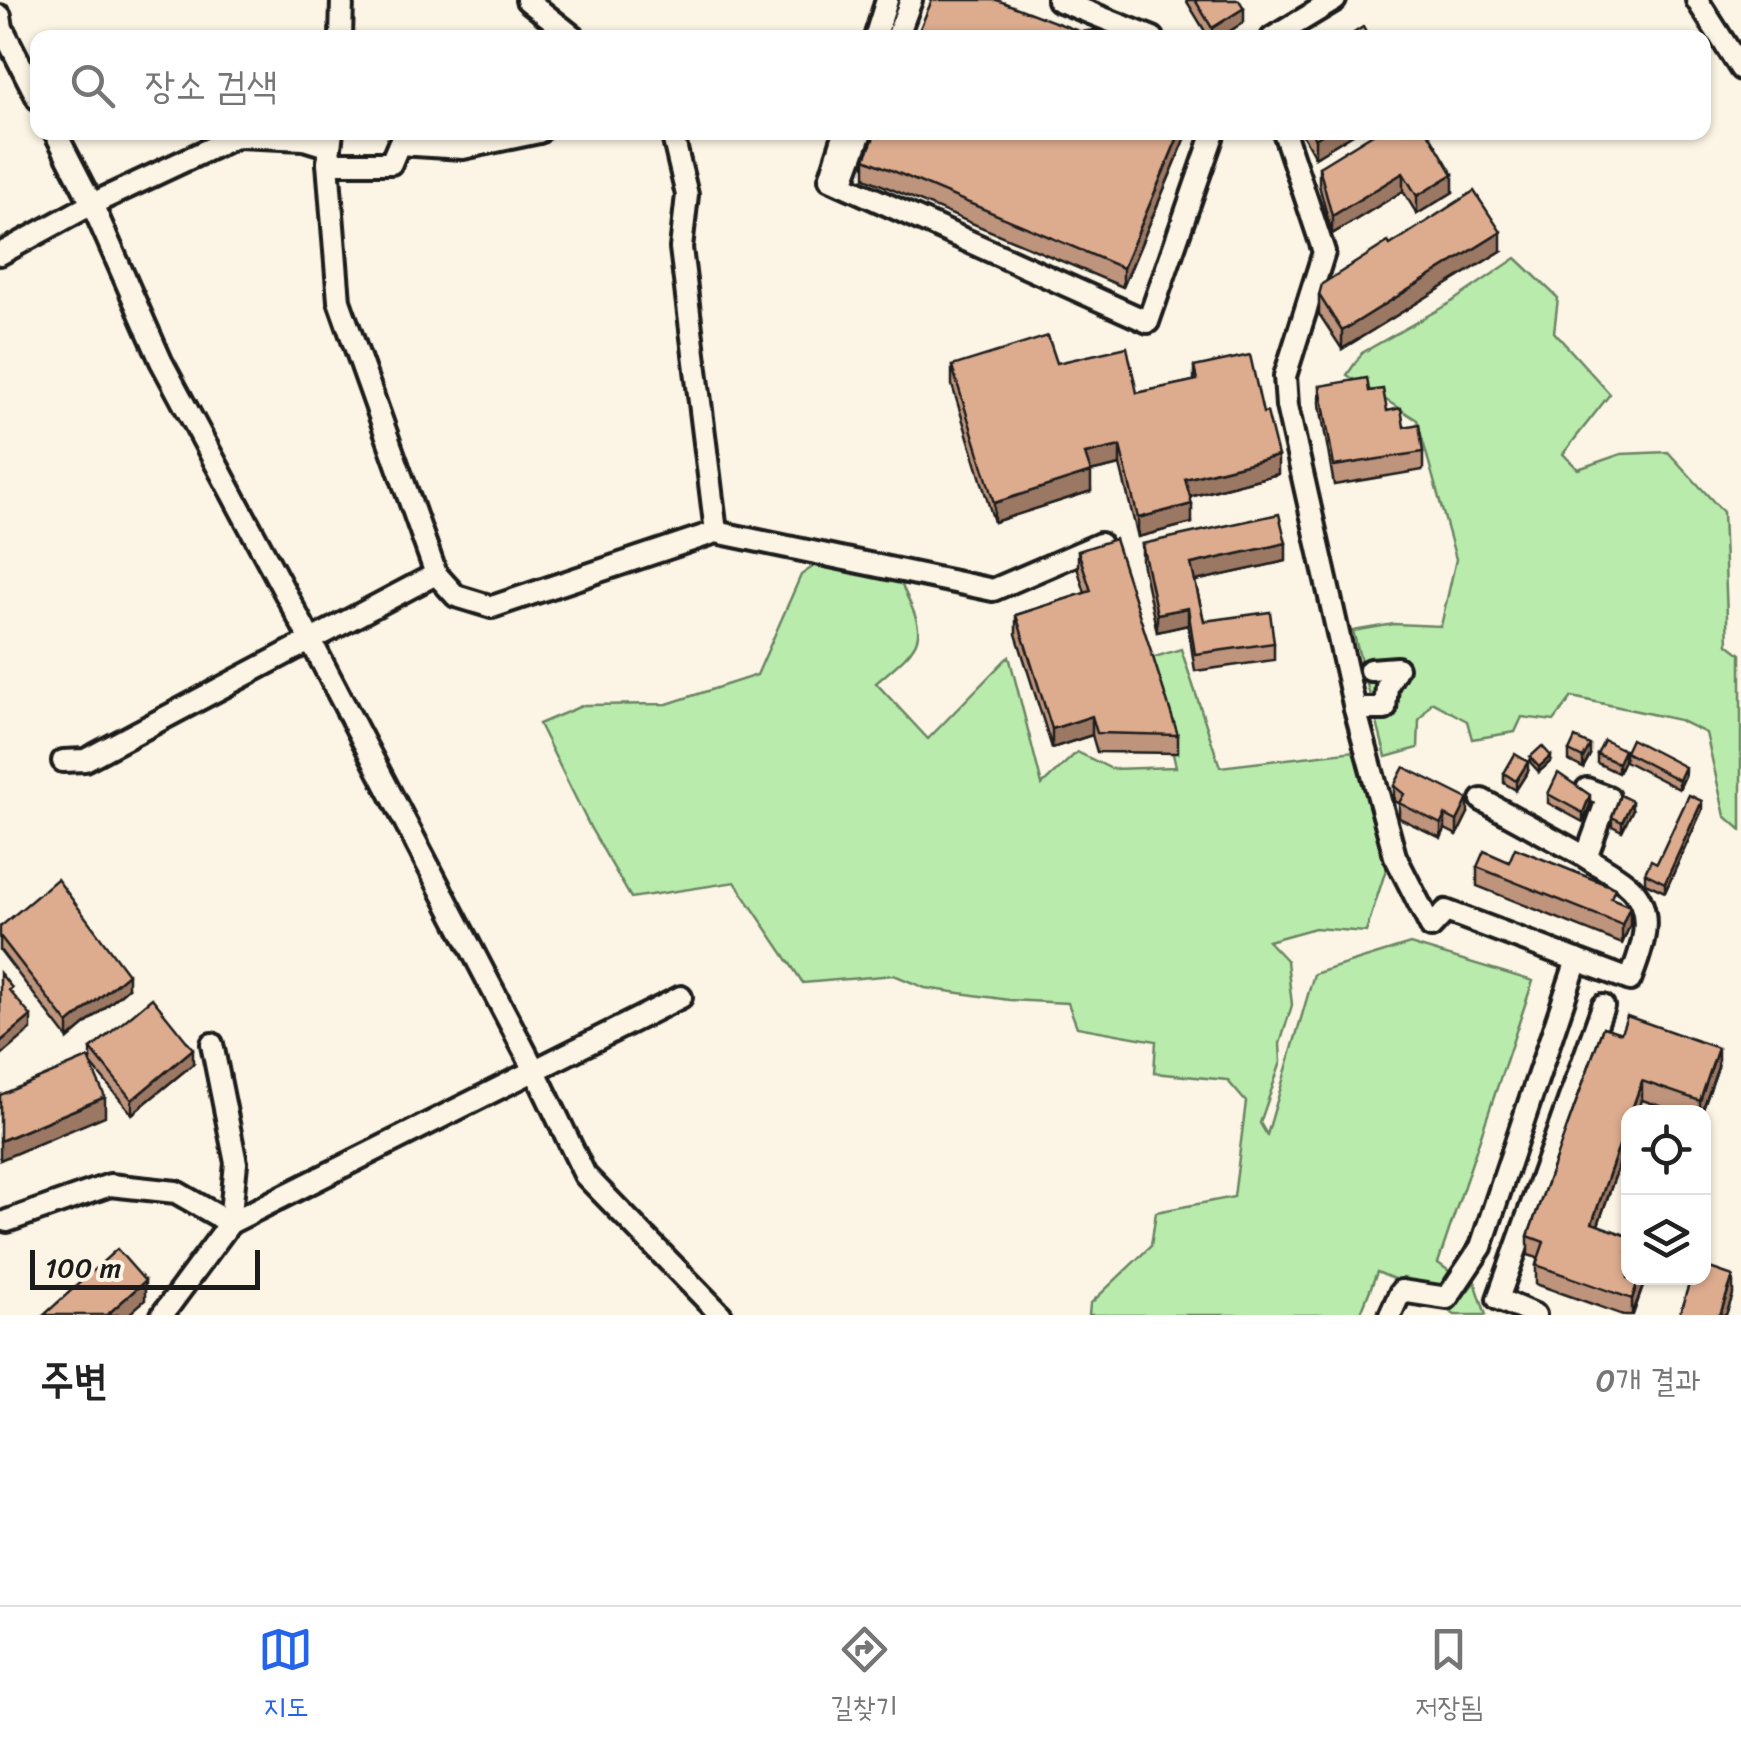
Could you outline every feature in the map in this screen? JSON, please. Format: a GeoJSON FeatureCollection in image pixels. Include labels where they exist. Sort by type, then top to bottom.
{"type":"FeatureCollection","features":[{"type":"Feature","properties":{"kind":"street"},"geometry":{"type":"LineString","coordinates":[[341,30],[342,0]]}},
{"type":"Feature","properties":{"kind":"street"},"geometry":{"type":"LineString","coordinates":[[527,0],[565,30]]}},
{"type":"Feature","properties":{"kind":"street"},"geometry":{"type":"LineString","coordinates":[[879,30],[888,0]]}},
{"type":"Feature","properties":{"kind":"street"},"geometry":{"type":"LineString","coordinates":[[900,30],[911,0]]}},
{"type":"Feature","properties":{"kind":"street"},"geometry":{"type":"LineString","coordinates":[[1058,0],[1133,30]]}},
{"type":"Feature","properties":{"kind":"street"},"geometry":{"type":"LineString","coordinates":[[1285,30],[1335,0]]}},
{"type":"Feature","properties":{"kind":"street"},"geometry":{"type":"LineString","coordinates":[[1697,0],[1741,69]]}},
{"type":"Feature","properties":{"kind":"street"},"geometry":{"type":"LineString","coordinates":[[0,16],[2,28],[30,83]]}},
{"type":"Feature","properties":{"kind":"street"},"geometry":{"type":"LineString","coordinates":[[59,140],[92,204],[161,362],[535,1071],[585,1175],[721,1315]]}},
{"type":"Feature","properties":{"kind":"street"},"geometry":{"type":"LineString","coordinates":[[0,254],[92,204],[229,140]]}},
{"type":"Feature","properties":{"kind":"street"},"geometry":{"type":"LineString","coordinates":[[501,140],[463,148],[400,144],[391,163],[330,148],[338,301],[436,574],[456,596],[492,607],[716,532],[993,590],[1100,544]]}},
{"type":"Feature","properties":{"kind":"street"},"geometry":{"type":"LineString","coordinates":[[674,140],[686,195],[681,248],[716,532]]}},
{"type":"Feature","properties":{"kind":"street"},"geometry":{"type":"LineString","coordinates":[[842,140],[830,179],[1148,322],[1211,140]]}},
{"type":"Feature","properties":{"kind":"street"},"geometry":{"type":"LineString","coordinates":[[842,184],[859,140]]}},
{"type":"Feature","properties":{"kind":"street"},"geometry":{"type":"LineString","coordinates":[[1287,140],[1324,252],[1285,376],[1287,406],[1355,710],[1395,856],[1432,926],[1446,911],[1630,980],[1643,946],[1645,917],[1634,890],[1586,857],[1482,800]]}},
{"type":"Feature","properties":{"kind":"street"},"geometry":{"type":"LineString","coordinates":[[63,761],[85,760],[436,574]]}},
{"type":"Feature","properties":{"kind":"street"},"geometry":{"type":"LineString","coordinates":[[1355,710],[1385,709],[1387,686],[1397,668],[1370,670]]}},
{"type":"Feature","properties":{"kind":"street"},"geometry":{"type":"LineString","coordinates":[[1586,857],[1608,796],[1587,789]]}},
{"type":"Feature","properties":{"kind":"street"},"geometry":{"type":"LineString","coordinates":[[1390,1315],[1402,1292],[1447,1298],[1480,1247],[1576,960]]}},
{"type":"Feature","properties":{"kind":"street"},"geometry":{"type":"LineString","coordinates":[[162,1315],[230,1223],[681,996]]}},
{"type":"Feature","properties":{"kind":"street"},"geometry":{"type":"LineString","coordinates":[[1535,1315],[1498,1299],[1603,1006]]}},
{"type":"Feature","properties":{"kind":"street"},"geometry":{"type":"LineString","coordinates":[[212,1044],[236,1163],[230,1223]]}},
{"type":"Feature","properties":{"kind":"street"},"geometry":{"type":"LineString","coordinates":[[6,1222],[110,1185],[176,1192],[230,1223]]}},
{"type":"Feature","properties":{"kind":"green space"},"geometry":{"type":"Polygon","coordinates":[[[1516,258],[1558,298],[1554,332],[1610,394],[1563,454],[1578,469],[1621,454],[1668,452],[1723,512],[1728,644],[1741,654],[1741,830],[1725,816],[1706,733],[1679,720],[1572,697],[1554,721],[1522,717],[1515,732],[1472,739],[1467,721],[1432,702],[1419,720],[1418,748],[1386,757],[1353,631],[1394,624],[1441,626],[1456,559],[1417,420],[1347,375],[1362,353],[1450,303],[1516,258]]]}},
{"type":"Feature","properties":{"kind":"green space"},"geometry":{"type":"Polygon","coordinates":[[[824,559],[898,577],[914,613],[918,636],[906,656],[876,683],[928,739],[1009,656],[1042,785],[1077,752],[1112,769],[1176,767],[1151,658],[1181,649],[1220,767],[1363,750],[1388,863],[1366,932],[1315,928],[1268,941],[1287,961],[1292,1005],[1280,1044],[1281,1062],[1260,1123],[1267,1135],[1314,974],[1410,944],[1533,981],[1438,1263],[1452,1273],[1445,1291],[1420,1290],[1377,1272],[1360,1315],[1089,1315],[1090,1304],[1151,1246],[1156,1212],[1234,1197],[1246,1102],[1227,1080],[1154,1073],[1156,1041],[1077,1027],[1068,1003],[1009,1000],[925,988],[894,975],[803,983],[735,882],[631,898],[591,829],[539,724],[584,705],[667,704],[757,675],[801,575],[824,559]]]}},
{"type":"Feature","properties":{"kind":"green space"},"geometry":{"type":"Polygon","coordinates":[[[1475,1282],[1486,1315],[1450,1312],[1475,1282]]]}},
{"type":"Feature","properties":{"kind":"building"},"geometry":{"type":"Polygon","coordinates":[[[932,0],[997,0],[1076,30],[919,30],[932,0]]]}},
{"type":"Feature","properties":{"kind":"building"},"geometry":{"type":"Polygon","coordinates":[[[1195,0],[1239,0],[1244,8],[1212,28],[1195,0]]]}},
{"type":"Feature","properties":{"kind":"building"},"geometry":{"type":"Polygon","coordinates":[[[873,140],[1177,140],[1123,268],[865,159],[873,140]]]}},
{"type":"Feature","properties":{"kind":"building"},"geometry":{"type":"Polygon","coordinates":[[[1363,140],[1433,140],[1453,174],[1417,196],[1403,173],[1332,216],[1319,167],[1363,140]]]}},
{"type":"Feature","properties":{"kind":"building"},"geometry":{"type":"Polygon","coordinates":[[[1474,191],[1501,232],[1342,331],[1319,295],[1322,284],[1474,191]]]}},
{"type":"Feature","properties":{"kind":"building"},"geometry":{"type":"Polygon","coordinates":[[[1048,336],[1057,363],[1127,347],[1137,393],[1197,380],[1194,367],[1250,355],[1278,456],[1185,479],[1192,504],[1138,518],[1120,446],[1085,454],[1091,472],[994,503],[952,366],[1048,336]]]}},
{"type":"Feature","properties":{"kind":"building"},"geometry":{"type":"Polygon","coordinates":[[[1367,378],[1369,391],[1383,389],[1387,411],[1401,408],[1404,427],[1419,424],[1423,452],[1334,466],[1320,386],[1367,378]]]}},
{"type":"Feature","properties":{"kind":"building"},"geometry":{"type":"Polygon","coordinates":[[[1279,514],[1286,543],[1191,564],[1204,621],[1270,612],[1274,643],[1195,654],[1188,608],[1157,614],[1142,544],[1279,514]]]}},
{"type":"Feature","properties":{"kind":"building"},"geometry":{"type":"Polygon","coordinates":[[[1115,539],[1178,735],[1097,733],[1092,716],[1052,729],[1016,615],[1091,591],[1078,551],[1115,539]]]}},
{"type":"Feature","properties":{"kind":"building"},"geometry":{"type":"Polygon","coordinates":[[[1575,738],[1590,745],[1583,758],[1569,751],[1575,738]]]}},
{"type":"Feature","properties":{"kind":"building"},"geometry":{"type":"Polygon","coordinates":[[[1631,739],[1685,767],[1679,780],[1625,752],[1631,739]]]}},
{"type":"Feature","properties":{"kind":"building"},"geometry":{"type":"Polygon","coordinates":[[[1604,740],[1624,750],[1618,763],[1597,754],[1604,740]]]}},
{"type":"Feature","properties":{"kind":"building"},"geometry":{"type":"Polygon","coordinates":[[[1542,746],[1551,756],[1539,767],[1530,757],[1542,746]]]}},
{"type":"Feature","properties":{"kind":"building"},"geometry":{"type":"Polygon","coordinates":[[[1515,754],[1528,762],[1516,781],[1504,773],[1515,754]]]}},
{"type":"Feature","properties":{"kind":"building"},"geometry":{"type":"Polygon","coordinates":[[[1404,767],[1468,799],[1457,821],[1445,815],[1441,824],[1399,803],[1404,794],[1394,786],[1404,767]]]}},
{"type":"Feature","properties":{"kind":"building"},"geometry":{"type":"Polygon","coordinates":[[[1558,773],[1590,795],[1583,813],[1548,794],[1558,773]]]}},
{"type":"Feature","properties":{"kind":"building"},"geometry":{"type":"Polygon","coordinates":[[[1620,795],[1632,801],[1622,822],[1612,817],[1620,795]]]}},
{"type":"Feature","properties":{"kind":"building"},"geometry":{"type":"Polygon","coordinates":[[[1689,795],[1702,801],[1665,883],[1645,873],[1651,860],[1657,863],[1689,795]]]}},
{"type":"Feature","properties":{"kind":"building"},"geometry":{"type":"Polygon","coordinates":[[[1515,848],[1615,888],[1611,898],[1630,906],[1622,925],[1477,867],[1484,851],[1509,862],[1515,848]]]}},
{"type":"Feature","properties":{"kind":"building"},"geometry":{"type":"Polygon","coordinates":[[[57,879],[128,974],[68,1024],[0,936],[0,927],[57,879]]]}},
{"type":"Feature","properties":{"kind":"building"},"geometry":{"type":"Polygon","coordinates":[[[0,973],[31,1016],[0,1042],[0,973]]]}},
{"type":"Feature","properties":{"kind":"building"},"geometry":{"type":"Polygon","coordinates":[[[152,998],[193,1049],[132,1100],[91,1049],[152,998]]]}},
{"type":"Feature","properties":{"kind":"building"},"geometry":{"type":"Polygon","coordinates":[[[1627,1016],[1718,1048],[1700,1101],[1642,1081],[1633,1105],[1621,1105],[1621,1140],[1592,1223],[1621,1233],[1621,1285],[1637,1285],[1632,1299],[1536,1265],[1544,1242],[1528,1236],[1603,1027],[1621,1033],[1627,1016]]]}},
{"type":"Feature","properties":{"kind":"building"},"geometry":{"type":"Polygon","coordinates":[[[88,1058],[105,1097],[0,1141],[0,1095],[88,1058]]]}},
{"type":"Feature","properties":{"kind":"building"},"geometry":{"type":"Polygon","coordinates":[[[117,1249],[145,1281],[107,1315],[44,1315],[117,1249]]]}},
{"type":"Feature","properties":{"kind":"building"},"geometry":{"type":"Polygon","coordinates":[[[1711,1268],[1733,1276],[1720,1315],[1679,1315],[1689,1285],[1711,1285],[1711,1268]]]}}]}
